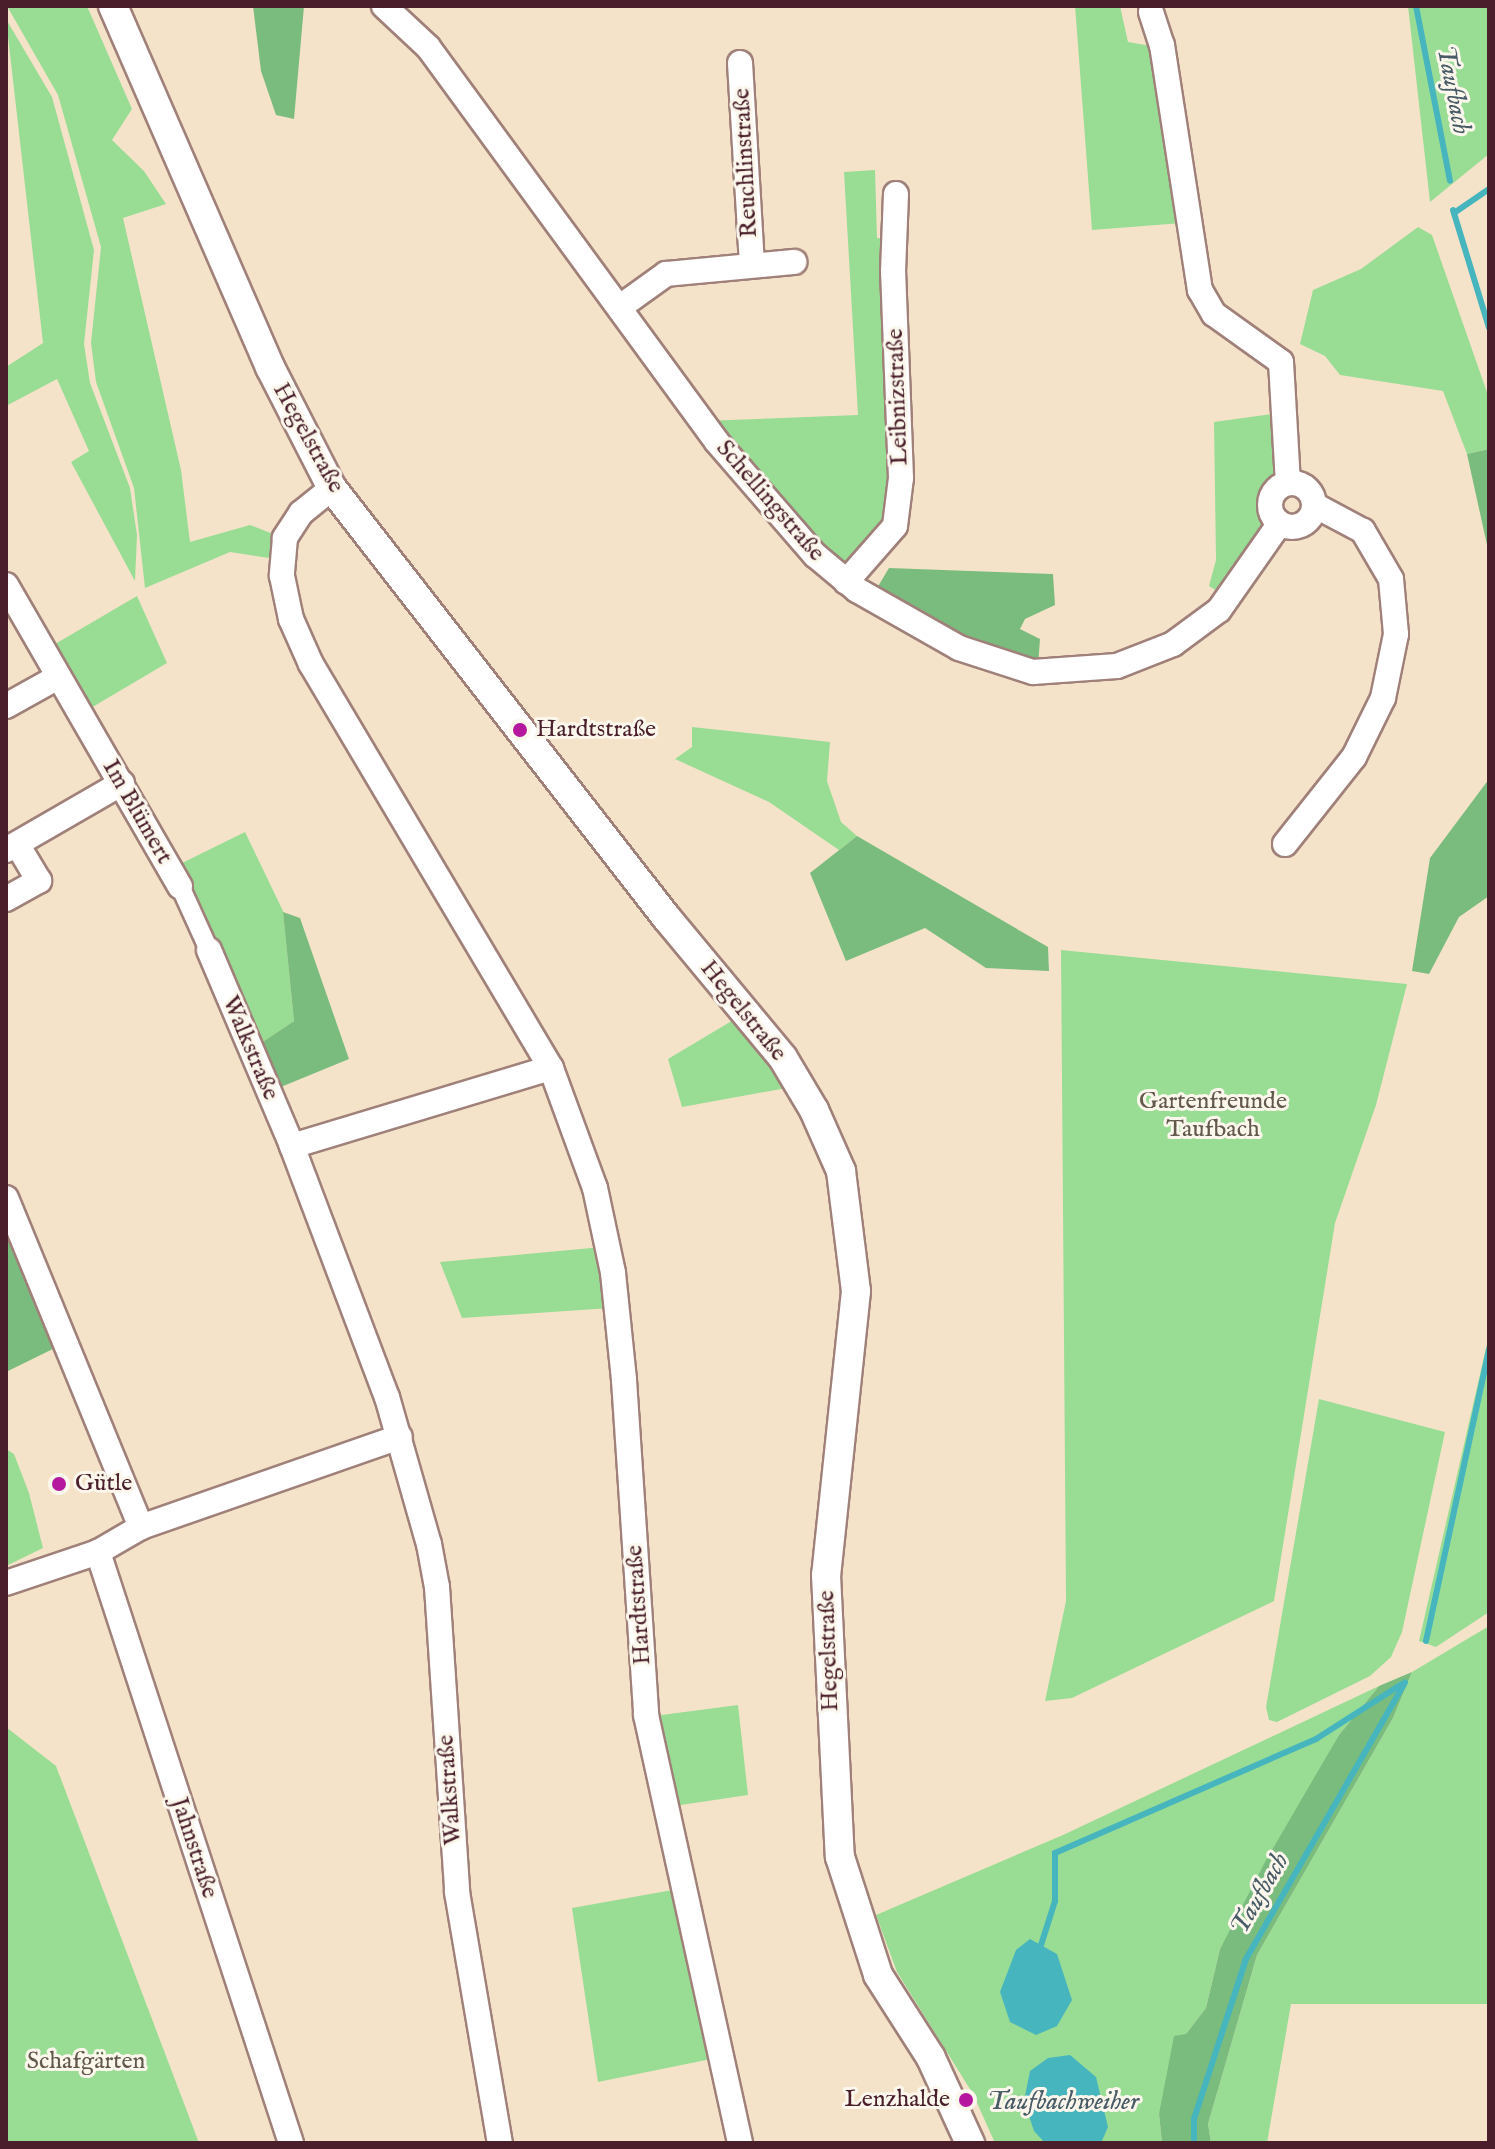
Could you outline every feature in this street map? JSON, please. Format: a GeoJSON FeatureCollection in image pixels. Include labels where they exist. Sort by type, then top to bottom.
{"type":"FeatureCollection","features":[{"type":"Feature","properties":{"kind":"street","name":"Hegelstraße"},"geometry":{"type":"LineString","coordinates":[[113,6],[270,367],[332,488],[666,917],[783,1058],[814,1110],[841,1171],[856,1291],[826,1575],[840,1857],[878,1975],[931,2058],[970,2143]]}},
{"type":"Feature","properties":{"kind":"street","name":"Schellingstraße"},"geometry":{"type":"LineString","coordinates":[[384,6],[428,47],[717,442],[797,535],[846,582],[959,648],[1033,672],[1117,666],[1173,644],[1219,610],[1280,523]]}},
{"type":"Feature","properties":{"kind":"street"},"geometry":{"type":"LineString","coordinates":[[1151,12],[1162,45],[1200,290],[1214,314],[1281,362],[1288,483]]}},
{"type":"Feature","properties":{"kind":"street","name":"Reuchlinstraße"},"geometry":{"type":"LineString","coordinates":[[740,63],[752,263]]}},
{"type":"Feature","properties":{"kind":"street","name":"Leibnizstraße"},"geometry":{"type":"LineString","coordinates":[[846,582],[895,526],[901,478],[893,272],[896,194]]}},
{"type":"Feature","properties":{"kind":"street","name":"Reuchlinstraße"},"geometry":{"type":"LineString","coordinates":[[620,307],[666,274],[752,263],[794,262]]}},
{"type":"Feature","properties":{"kind":"street"},"geometry":{"type":"LineString","coordinates":[[1285,844],[1354,757],[1383,698],[1396,634],[1391,579],[1363,531],[1314,505],[1309,490],[1288,483],[1276,490],[1270,503],[1280,523],[1302,524],[1314,505]]}},
{"type":"Feature","properties":{"kind":"street","name":"Hardtstraße"},"geometry":{"type":"LineString","coordinates":[[332,488],[301,513],[285,538],[282,576],[291,619],[311,664],[551,1068],[595,1188],[613,1273],[646,1715],[740,2143]]}},
{"type":"Feature","properties":{"kind":"street","name":"Im Blümert"},"geometry":{"type":"LineString","coordinates":[[6,585],[180,886],[209,950]]}},
{"type":"Feature","properties":{"kind":"street"},"geometry":{"type":"LineString","coordinates":[[6,706],[58,677]]}},
{"type":"Feature","properties":{"kind":"street"},"geometry":{"type":"LineString","coordinates":[[6,899],[39,881],[11,847],[122,783]]}},
{"type":"Feature","properties":{"kind":"street","name":"Walkstraße"},"geometry":{"type":"LineString","coordinates":[[209,950],[292,1146],[400,1437],[437,1587],[457,1892],[500,2143]]}},
{"type":"Feature","properties":{"kind":"street"},"geometry":{"type":"LineString","coordinates":[[292,1146],[551,1068]]}},
{"type":"Feature","properties":{"kind":"street"},"geometry":{"type":"LineString","coordinates":[[6,1198],[141,1527]]}},
{"type":"Feature","properties":{"kind":"street"},"geometry":{"type":"LineString","coordinates":[[6,1583],[98,1552],[141,1527],[400,1437]]}},
{"type":"Feature","properties":{"kind":"street","name":"Jahnstraße"},"geometry":{"type":"LineString","coordinates":[[98,1552],[291,2143]]}},
{"type":"Feature","properties":{"kind":"green space"},"geometry":{"type":"Polygon","coordinates":[[[7,6],[87,6],[132,109],[112,140],[144,171],[166,204],[123,218],[181,470],[190,542],[250,525],[281,537],[276,559],[230,552],[145,588],[134,488],[96,382],[91,343],[101,247],[58,95],[7,6]]]}},
{"type":"Feature","properties":{"kind":"green space"},"geometry":{"type":"Polygon","coordinates":[[[253,6],[304,6],[294,119],[276,115],[261,71],[253,6]]]}},
{"type":"Feature","properties":{"kind":"green space"},"geometry":{"type":"Polygon","coordinates":[[[1075,6],[1120,6],[1128,42],[1157,47],[1182,223],[1092,230],[1075,6]]]}},
{"type":"Feature","properties":{"kind":"green space"},"geometry":{"type":"Polygon","coordinates":[[[1408,6],[1489,6],[1489,154],[1430,202],[1408,6]]]}},
{"type":"Feature","properties":{"kind":"green space"},"geometry":{"type":"Polygon","coordinates":[[[6,19],[52,97],[94,250],[84,344],[90,383],[130,488],[137,535],[135,581],[71,462],[89,451],[57,379],[6,406],[6,367],[43,343],[6,19]]]}},
{"type":"Feature","properties":{"kind":"green space"},"geometry":{"type":"Polygon","coordinates":[[[875,170],[877,238],[894,239],[895,526],[846,582],[703,421],[858,415],[844,172],[875,170]]]}},
{"type":"Feature","properties":{"kind":"green space"},"geometry":{"type":"Polygon","coordinates":[[[1418,227],[1432,235],[1489,398],[1489,449],[1467,454],[1443,391],[1340,375],[1325,356],[1300,344],[1313,290],[1361,269],[1418,227]]]}},
{"type":"Feature","properties":{"kind":"green space"},"geometry":{"type":"Polygon","coordinates":[[[1280,413],[1283,478],[1270,487],[1265,507],[1273,523],[1223,595],[1209,586],[1216,560],[1214,422],[1280,413]]]}},
{"type":"Feature","properties":{"kind":"green space"},"geometry":{"type":"Polygon","coordinates":[[[1489,449],[1489,554],[1467,454],[1489,449]]]}},
{"type":"Feature","properties":{"kind":"green space"},"geometry":{"type":"Polygon","coordinates":[[[889,568],[1053,574],[1055,605],[1025,619],[1020,629],[1040,639],[1038,666],[965,644],[874,593],[889,568]]]}},
{"type":"Feature","properties":{"kind":"green space"},"geometry":{"type":"Polygon","coordinates":[[[137,596],[167,663],[84,712],[50,647],[137,596]]]}},
{"type":"Feature","properties":{"kind":"green space"},"geometry":{"type":"Polygon","coordinates":[[[692,727],[830,742],[827,781],[841,822],[857,836],[839,850],[769,802],[675,759],[692,747],[692,727]]]}},
{"type":"Feature","properties":{"kind":"green space"},"geometry":{"type":"Polygon","coordinates":[[[1489,779],[1489,896],[1459,917],[1429,974],[1412,971],[1430,858],[1489,779]]]}},
{"type":"Feature","properties":{"kind":"green space"},"geometry":{"type":"Polygon","coordinates":[[[245,832],[283,911],[294,1021],[255,1047],[174,867],[245,832]]]}},
{"type":"Feature","properties":{"kind":"green space"},"geometry":{"type":"Polygon","coordinates":[[[857,836],[1048,947],[1049,971],[986,968],[925,928],[846,961],[810,873],[857,836]]]}},
{"type":"Feature","properties":{"kind":"green space"},"geometry":{"type":"Polygon","coordinates":[[[283,912],[300,918],[349,1059],[276,1089],[255,1047],[294,1021],[283,912]]]}},
{"type":"Feature","properties":{"kind":"green space","name":"Gartenfreunde Taufbach"},"geometry":{"type":"Polygon","coordinates":[[[1061,950],[1407,984],[1376,1105],[1335,1223],[1274,1601],[1072,1698],[1045,1701],[1066,1601],[1061,950]]]}},
{"type":"Feature","properties":{"kind":"green space"},"geometry":{"type":"Polygon","coordinates":[[[740,1016],[792,1087],[682,1107],[668,1059],[740,1016]]]}},
{"type":"Feature","properties":{"kind":"green space"},"geometry":{"type":"Polygon","coordinates":[[[6,1198],[65,1343],[6,1372],[6,1198]]]}},
{"type":"Feature","properties":{"kind":"green space"},"geometry":{"type":"Polygon","coordinates":[[[602,1247],[610,1308],[462,1318],[440,1262],[602,1247]]]}},
{"type":"Feature","properties":{"kind":"green space"},"geometry":{"type":"Polygon","coordinates":[[[1489,1335],[1489,1612],[1436,1647],[1419,1641],[1489,1335]]]}},
{"type":"Feature","properties":{"kind":"green space"},"geometry":{"type":"Polygon","coordinates":[[[1319,1399],[1445,1432],[1402,1632],[1391,1657],[1370,1676],[1277,1722],[1269,1720],[1266,1707],[1319,1399]]]}},
{"type":"Feature","properties":{"kind":"green space"},"geometry":{"type":"Polygon","coordinates":[[[6,1449],[14,1454],[29,1493],[43,1548],[6,1566],[6,1449]]]}},
{"type":"Feature","properties":{"kind":"green space"},"geometry":{"type":"Polygon","coordinates":[[[1489,1626],[1489,2004],[1291,2004],[1267,2143],[1211,2143],[1208,2124],[1257,1955],[1393,1718],[1412,1672],[1489,1626]]]}},
{"type":"Feature","properties":{"kind":"green space"},"geometry":{"type":"Polygon","coordinates":[[[1412,1672],[1393,1718],[1257,1955],[1208,2124],[1211,2143],[1162,2143],[1159,2114],[1174,2036],[1186,2034],[1206,2008],[1220,1949],[1265,1862],[1339,1735],[1379,1686],[1412,1672]]]}},
{"type":"Feature","properties":{"kind":"green space"},"geometry":{"type":"Polygon","coordinates":[[[1379,1686],[1339,1735],[1220,1949],[1206,2008],[1186,2034],[1159,2114],[1162,2143],[995,2143],[973,2094],[897,1972],[876,1915],[1063,1835],[1379,1686]]]}},
{"type":"Feature","properties":{"kind":"green space"},"geometry":{"type":"Polygon","coordinates":[[[738,1705],[748,1795],[674,1806],[654,1716],[738,1705]]]}},
{"type":"Feature","properties":{"kind":"green space","name":"Schafgärten"},"geometry":{"type":"Polygon","coordinates":[[[6,1727],[56,1766],[199,2143],[6,2143],[6,1727]]]}},
{"type":"Feature","properties":{"kind":"green space"},"geometry":{"type":"Polygon","coordinates":[[[678,1889],[716,2058],[598,2082],[572,1908],[678,1889]]]}},
{"type":"Feature","properties":{"kind":"water","name":"Taufbachweiher"},"geometry":{"type":"Polygon","coordinates":[[[1030,1939],[1057,1954],[1072,2000],[1057,2026],[1036,2035],[1010,2022],[1000,1992],[1016,1950],[1030,1939]]]}},
{"type":"Feature","properties":{"kind":"water","name":"Taufbachweiher"},"geometry":{"type":"Polygon","coordinates":[[[1070,2055],[1096,2077],[1108,2127],[1101,2143],[1045,2143],[1034,2131],[1024,2101],[1030,2071],[1048,2058],[1070,2055]]]}},
{"type":"Feature","properties":{"kind":"waterway","name":"Taufbach"},"geometry":{"type":"LineString","coordinates":[[1416,6],[1450,181]]}},
{"type":"Feature","properties":{"kind":"waterway"},"geometry":{"type":"LineString","coordinates":[[1454,213],[1489,189]]}},
{"type":"Feature","properties":{"kind":"waterway","name":"Taufbach"},"geometry":{"type":"LineString","coordinates":[[1453,210],[1489,328]]}},
{"type":"Feature","properties":{"kind":"waterway","name":"Taufbach"},"geometry":{"type":"LineString","coordinates":[[1426,1641],[1489,1349]]}},
{"type":"Feature","properties":{"kind":"waterway","name":"Taufbach"},"geometry":{"type":"LineString","coordinates":[[1194,2143],[1194,2119],[1246,1959],[1405,1682]]}},
{"type":"Feature","properties":{"kind":"waterway"},"geometry":{"type":"LineString","coordinates":[[1041,1945],[1055,1901],[1055,1853],[1316,1739],[1402,1684]]}},
{"type":"Feature","properties":{"kind":"place","name":"Hardtstraße"},"geometry":{"type":"Point","coordinates":[520,730]}},
{"type":"Feature","properties":{"kind":"place","name":"Gütle"},"geometry":{"type":"Point","coordinates":[59,1484]}},
{"type":"Feature","properties":{"kind":"place","name":"Lenzhalde"},"geometry":{"type":"Point","coordinates":[966,2100]}}]}
